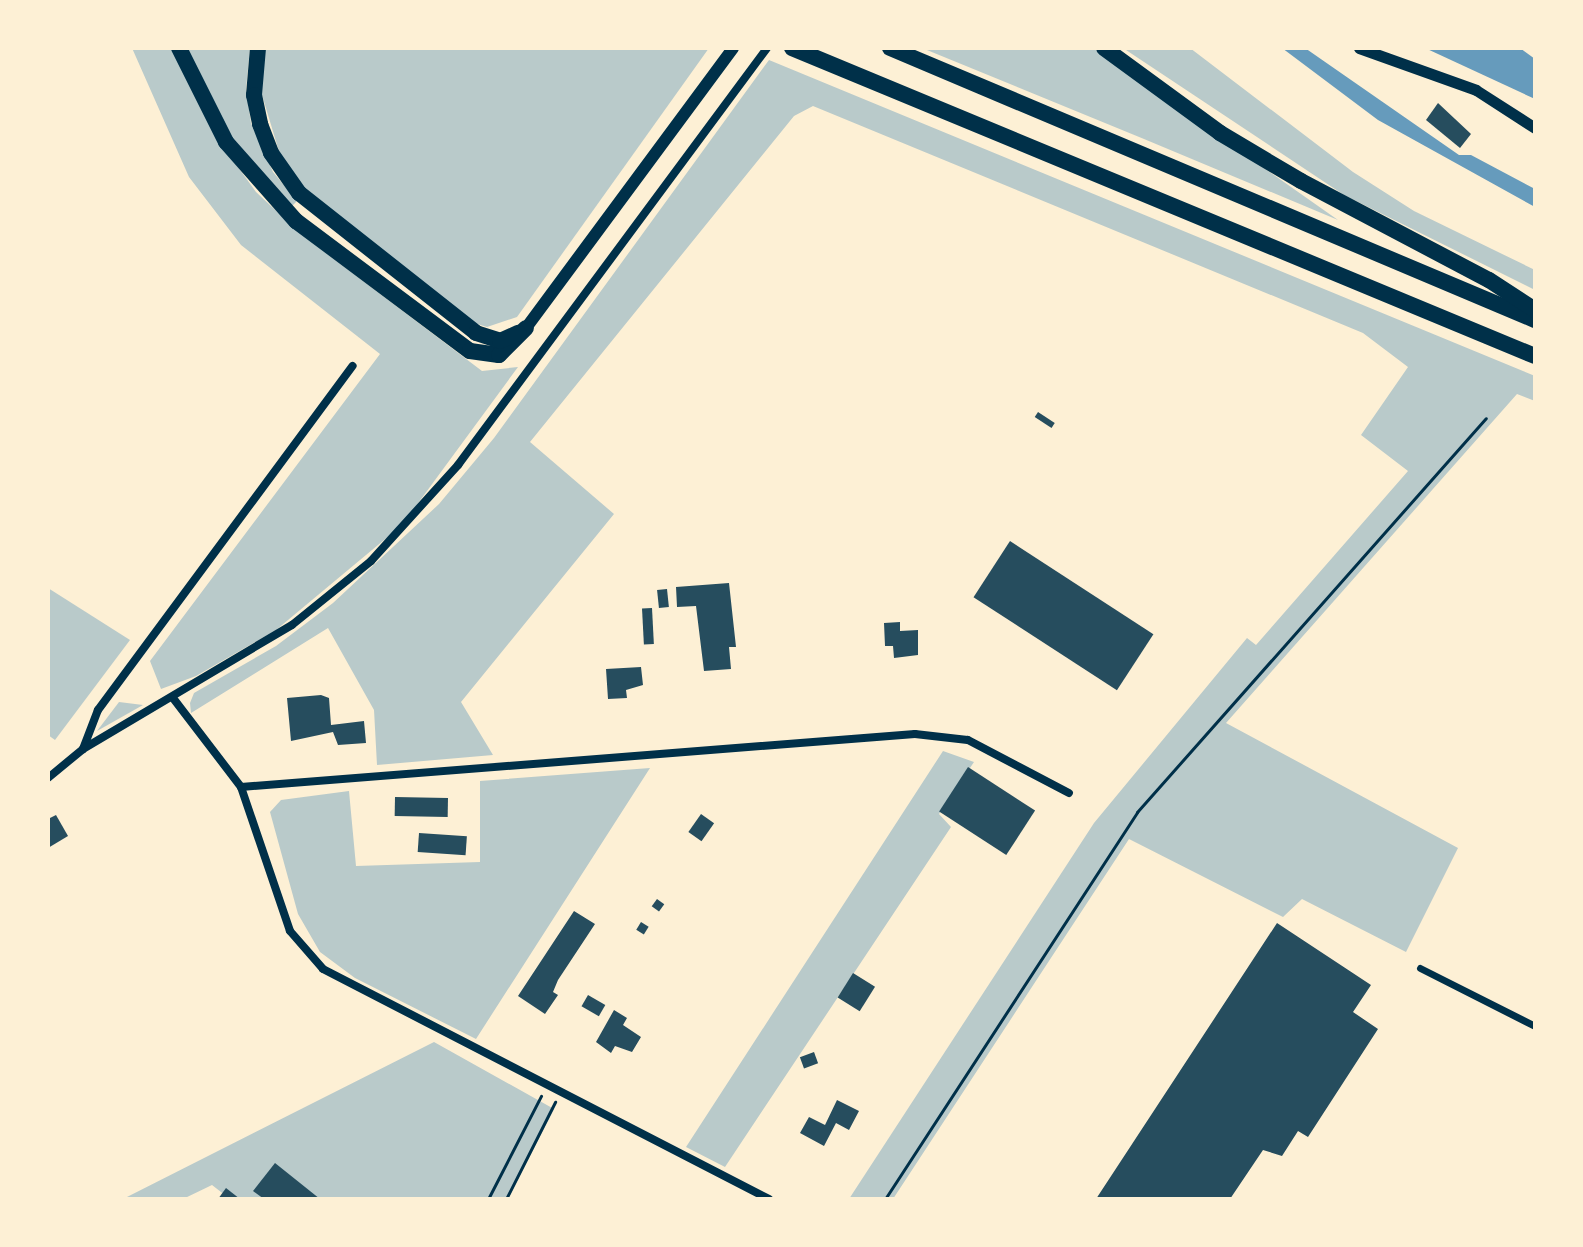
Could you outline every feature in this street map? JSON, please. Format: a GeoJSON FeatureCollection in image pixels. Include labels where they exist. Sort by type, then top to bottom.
{"type":"FeatureCollection","features":[{"type":"Feature","properties":{"kind":"highway"},"geometry":{"type":"LineString","coordinates":[[179,48],[226,142],[296,221],[470,351],[499,355],[526,328]]}},
{"type":"Feature","properties":{"kind":"highway"},"geometry":{"type":"LineString","coordinates":[[258,48],[254,95],[260,124],[271,153],[299,193],[482,337],[500,341],[526,328]]}},
{"type":"Feature","properties":{"kind":"highway"},"geometry":{"type":"LineString","coordinates":[[890,48],[1535,320]]}},
{"type":"Feature","properties":{"kind":"highway"},"geometry":{"type":"LineString","coordinates":[[1104,48],[1220,133],[1301,181],[1489,280],[1535,310]]}},
{"type":"Feature","properties":{"kind":"highway"},"geometry":{"type":"LineString","coordinates":[[793,49],[1535,356]]}},
{"type":"Feature","properties":{"kind":"main road"},"geometry":{"type":"LineString","coordinates":[[526,328],[733,48]]}},
{"type":"Feature","properties":{"kind":"street"},"geometry":{"type":"LineString","coordinates":[[48,778],[83,749],[173,698],[329,598],[406,526],[458,465],[767,48]]}},
{"type":"Feature","properties":{"kind":"street"},"geometry":{"type":"LineString","coordinates":[[1359,48],[1476,90],[1535,128]]}},
{"type":"Feature","properties":{"kind":"street"},"geometry":{"type":"LineString","coordinates":[[83,749],[98,710],[353,366]]}},
{"type":"Feature","properties":{"kind":"street"},"geometry":{"type":"LineString","coordinates":[[173,698],[241,787],[290,931],[305,953],[340,979],[769,1199]]}},
{"type":"Feature","properties":{"kind":"street"},"geometry":{"type":"LineString","coordinates":[[241,787],[915,734],[968,740],[1069,793]]}},
{"type":"Feature","properties":{"kind":"street"},"geometry":{"type":"LineString","coordinates":[[1420,968],[1535,1026]]}},
{"type":"Feature","properties":{"kind":"path"},"geometry":{"type":"LineString","coordinates":[[885,1199],[1137,812],[1486,418]]}},
{"type":"Feature","properties":{"kind":"path"},"geometry":{"type":"LineString","coordinates":[[488,1199],[546,1086]]}},
{"type":"Feature","properties":{"kind":"path"},"geometry":{"type":"LineString","coordinates":[[506,1199],[560,1092]]}},
{"type":"Feature","properties":{"kind":"shaded area"},"geometry":{"type":"Polygon","coordinates":[[[132,48],[173,48],[222,145],[256,192],[301,234],[482,371],[518,367],[402,525],[276,630],[196,676],[161,689],[150,661],[380,354],[241,245],[189,177],[132,48]]]}},
{"type":"Feature","properties":{"kind":"shaded area"},"geometry":{"type":"Polygon","coordinates":[[[185,48],[250,48],[246,89],[251,123],[273,172],[297,201],[290,208],[228,133],[185,48]]]}},
{"type":"Feature","properties":{"kind":"shaded area"},"geometry":{"type":"Polygon","coordinates":[[[265,48],[709,48],[517,317],[487,327],[474,323],[316,202],[281,158],[259,85],[265,48]]]}},
{"type":"Feature","properties":{"kind":"shaded area"},"geometry":{"type":"Polygon","coordinates":[[[922,48],[1093,48],[1338,220],[1144,139],[922,48]]]}},
{"type":"Feature","properties":{"kind":"shaded area"},"geometry":{"type":"Polygon","coordinates":[[[1123,48],[1190,48],[1353,172],[1414,211],[1535,270],[1535,290],[1344,195],[1123,48]]]}},
{"type":"Feature","properties":{"kind":"shaded area"},"geometry":{"type":"Polygon","coordinates":[[[769,60],[1535,376],[1535,401],[1517,394],[1226,723],[1458,848],[1406,952],[1302,899],[1283,917],[1129,839],[893,1199],[849,1199],[1094,823],[1247,638],[1256,645],[1408,471],[1361,435],[1408,367],[1363,333],[813,106],[794,116],[530,442],[614,514],[461,702],[493,755],[377,765],[374,710],[328,628],[191,713],[190,703],[194,693],[276,646],[333,603],[439,504],[494,438],[769,60]]]}},
{"type":"Feature","properties":{"kind":"shaded area"},"geometry":{"type":"Polygon","coordinates":[[[48,588],[130,640],[55,740],[48,735],[48,588]]]}},
{"type":"Feature","properties":{"kind":"shaded area"},"geometry":{"type":"Polygon","coordinates":[[[119,702],[143,705],[97,731],[119,702]]]}},
{"type":"Feature","properties":{"kind":"shaded area"},"geometry":{"type":"Polygon","coordinates":[[[943,751],[974,762],[939,814],[951,827],[725,1167],[686,1147],[943,751]]]}},
{"type":"Feature","properties":{"kind":"shaded area"},"geometry":{"type":"Polygon","coordinates":[[[650,768],[476,1039],[355,978],[320,952],[298,914],[270,812],[281,800],[349,791],[356,866],[480,862],[480,781],[650,768]]]}},
{"type":"Feature","properties":{"kind":"shaded area"},"geometry":{"type":"Polygon","coordinates":[[[434,1042],[554,1109],[508,1199],[230,1199],[212,1185],[183,1199],[123,1199],[434,1042]]]}},
{"type":"Feature","properties":{"kind":"water"},"geometry":{"type":"Polygon","coordinates":[[[1282,48],[1305,48],[1459,155],[1471,155],[1535,189],[1535,207],[1378,120],[1282,48]]]}},
{"type":"Feature","properties":{"kind":"water"},"geometry":{"type":"Polygon","coordinates":[[[1425,48],[1520,48],[1535,59],[1535,99],[1425,48]]]}},
{"type":"Feature","properties":{"kind":"building"},"geometry":{"type":"Polygon","coordinates":[[[1438,103],[1471,134],[1460,148],[1426,120],[1438,103]]]}},
{"type":"Feature","properties":{"kind":"building"},"geometry":{"type":"Polygon","coordinates":[[[1038,412],[1055,423],[1052,428],[1035,417],[1038,412]]]}},
{"type":"Feature","properties":{"kind":"building"},"geometry":{"type":"Polygon","coordinates":[[[1010,541],[1153,634],[1117,690],[974,597],[1010,541]]]}},
{"type":"Feature","properties":{"kind":"building"},"geometry":{"type":"Polygon","coordinates":[[[729,583],[736,647],[729,647],[731,669],[704,671],[696,606],[677,607],[676,587],[729,583]]]}},
{"type":"Feature","properties":{"kind":"building"},"geometry":{"type":"Polygon","coordinates":[[[667,589],[669,607],[659,608],[657,590],[667,589]]]}},
{"type":"Feature","properties":{"kind":"building"},"geometry":{"type":"Polygon","coordinates":[[[652,608],[654,644],[644,644],[642,609],[652,608]]]}},
{"type":"Feature","properties":{"kind":"building"},"geometry":{"type":"Polygon","coordinates":[[[900,622],[900,631],[918,630],[918,655],[894,658],[893,646],[885,646],[884,623],[900,622]]]}},
{"type":"Feature","properties":{"kind":"building"},"geometry":{"type":"Polygon","coordinates":[[[641,667],[643,685],[626,690],[627,698],[608,699],[606,669],[641,667]]]}},
{"type":"Feature","properties":{"kind":"building"},"geometry":{"type":"Polygon","coordinates":[[[321,695],[329,698],[331,725],[364,721],[366,743],[338,745],[333,732],[291,741],[287,698],[321,695]]]}},
{"type":"Feature","properties":{"kind":"building"},"geometry":{"type":"Polygon","coordinates":[[[968,767],[1035,811],[1006,855],[939,811],[968,767]]]}},
{"type":"Feature","properties":{"kind":"building"},"geometry":{"type":"Polygon","coordinates":[[[395,797],[448,798],[448,817],[395,816],[395,797]]]}},
{"type":"Feature","properties":{"kind":"building"},"geometry":{"type":"Polygon","coordinates":[[[701,814],[714,823],[701,841],[688,832],[701,814]]]}},
{"type":"Feature","properties":{"kind":"building"},"geometry":{"type":"Polygon","coordinates":[[[56,815],[68,836],[48,848],[48,819],[56,815]]]}},
{"type":"Feature","properties":{"kind":"building"},"geometry":{"type":"Polygon","coordinates":[[[419,833],[467,836],[466,855],[418,852],[419,833]]]}},
{"type":"Feature","properties":{"kind":"building"},"geometry":{"type":"Polygon","coordinates":[[[657,899],[664,904],[659,912],[652,906],[657,899]]]}},
{"type":"Feature","properties":{"kind":"building"},"geometry":{"type":"Polygon","coordinates":[[[574,911],[595,924],[558,980],[553,992],[558,995],[545,1014],[518,996],[574,911]]]}},
{"type":"Feature","properties":{"kind":"building"},"geometry":{"type":"Polygon","coordinates":[[[641,922],[649,927],[644,934],[636,930],[641,922]]]}},
{"type":"Feature","properties":{"kind":"building"},"geometry":{"type":"Polygon","coordinates":[[[1277,923],[1371,985],[1353,1012],[1378,1029],[1308,1137],[1298,1131],[1282,1156],[1263,1150],[1230,1199],[1096,1199],[1277,923]]]}},
{"type":"Feature","properties":{"kind":"building"},"geometry":{"type":"Polygon","coordinates":[[[853,973],[875,987],[860,1011],[838,998],[853,973]]]}},
{"type":"Feature","properties":{"kind":"building"},"geometry":{"type":"Polygon","coordinates":[[[588,995],[605,1005],[599,1016],[582,1006],[588,995]]]}},
{"type":"Feature","properties":{"kind":"building"},"geometry":{"type":"Polygon","coordinates":[[[614,1010],[627,1018],[623,1025],[641,1037],[632,1052],[615,1046],[611,1053],[596,1042],[614,1010]]]}},
{"type":"Feature","properties":{"kind":"building"},"geometry":{"type":"Polygon","coordinates":[[[814,1052],[818,1063],[804,1068],[800,1057],[814,1052]]]}},
{"type":"Feature","properties":{"kind":"building"},"geometry":{"type":"Polygon","coordinates":[[[837,1100],[859,1111],[849,1130],[836,1123],[824,1146],[800,1133],[809,1117],[825,1125],[837,1100]]]}},
{"type":"Feature","properties":{"kind":"building"},"geometry":{"type":"Polygon","coordinates":[[[275,1163],[320,1199],[264,1199],[253,1191],[275,1163]]]}},
{"type":"Feature","properties":{"kind":"building"},"geometry":{"type":"Polygon","coordinates":[[[226,1188],[240,1199],[218,1199],[226,1188]]]}}]}
